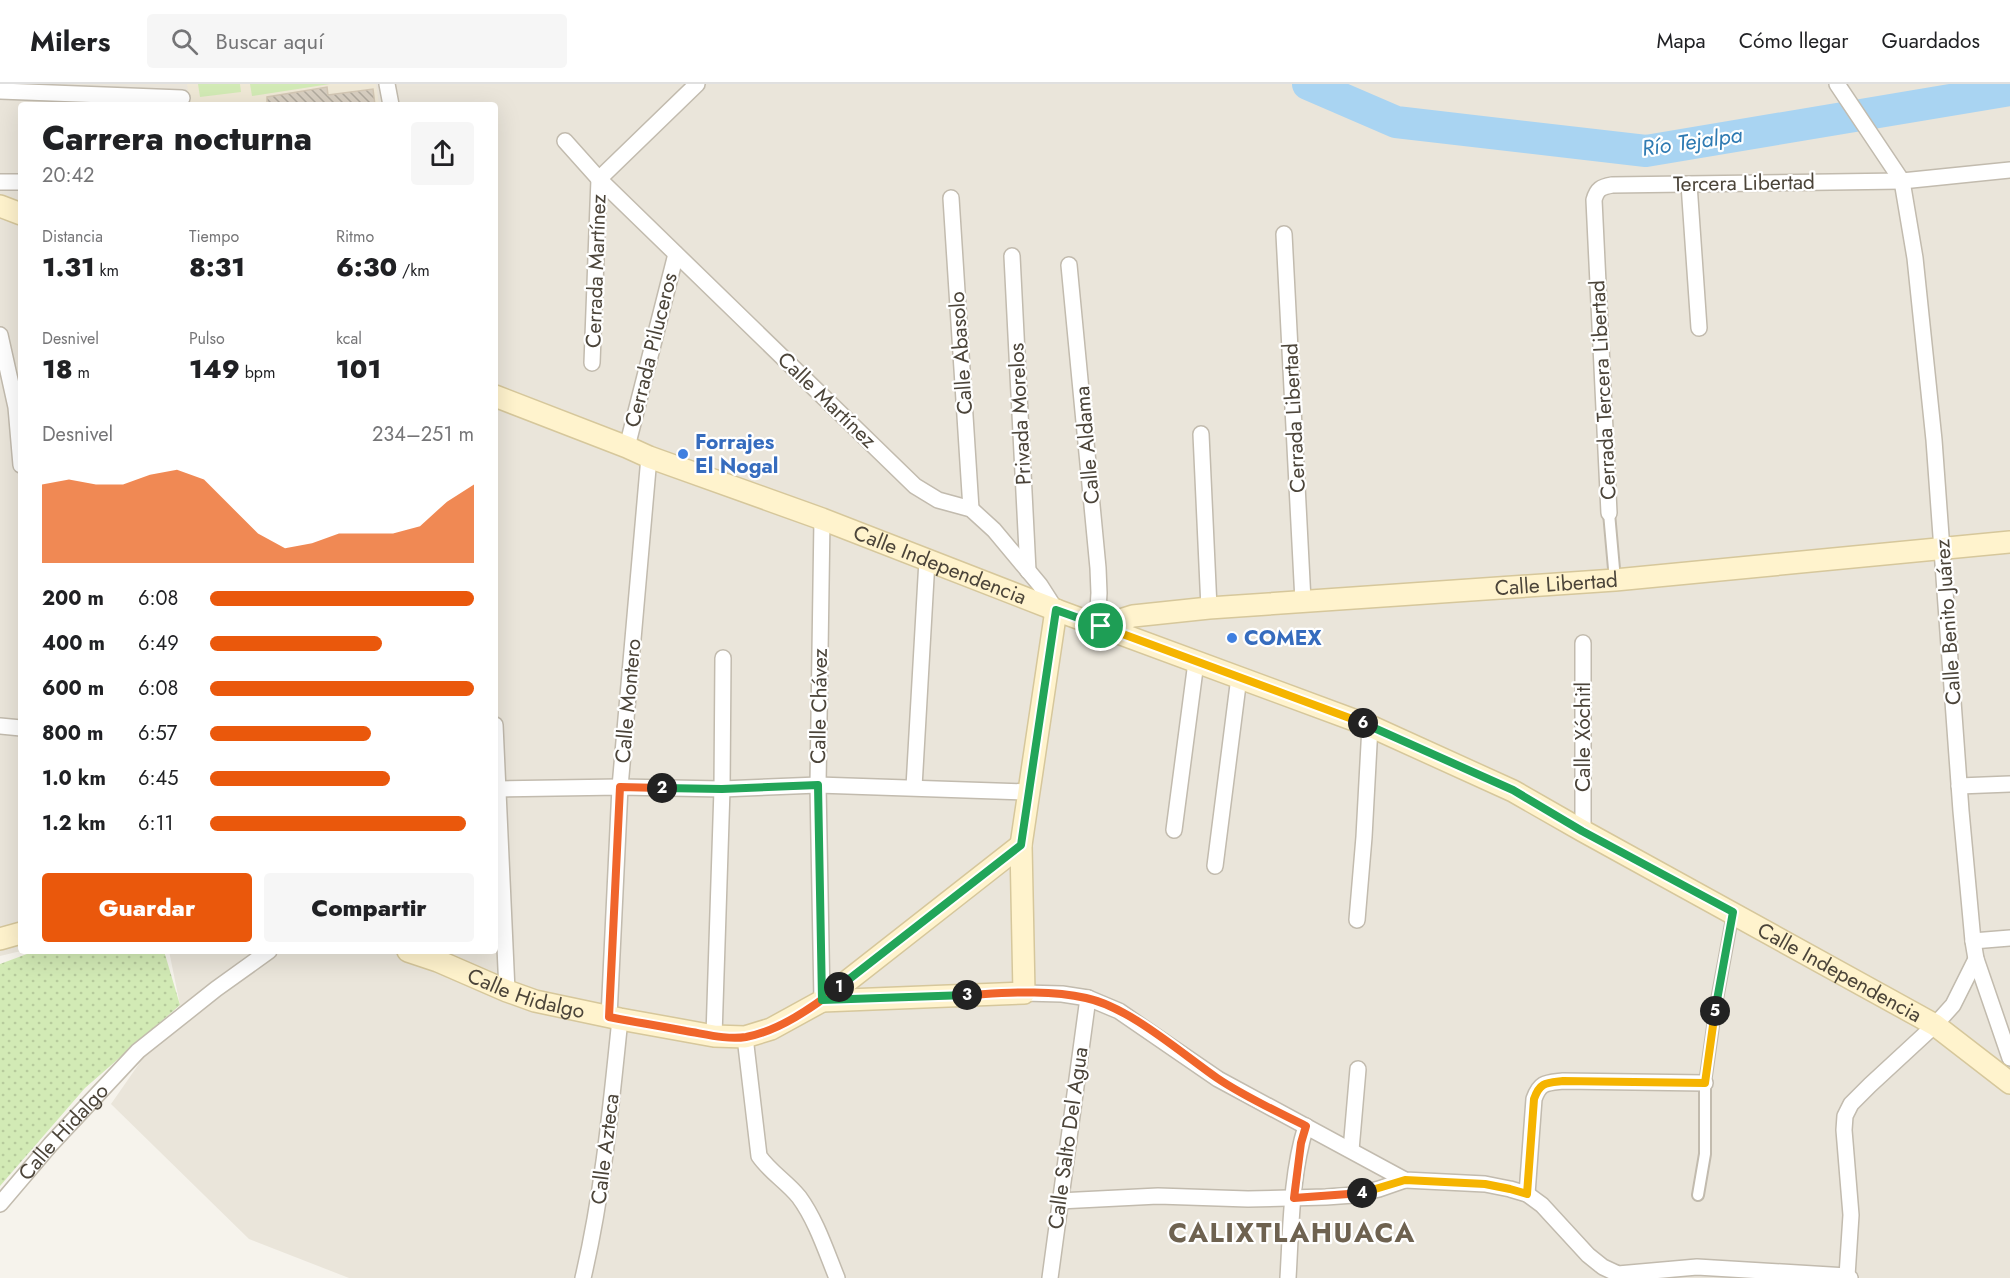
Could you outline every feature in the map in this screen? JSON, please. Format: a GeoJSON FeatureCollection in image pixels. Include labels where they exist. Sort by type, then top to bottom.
{"type":"FeatureCollection","features":[{"type":"Feature","properties":{"kind":"main road"},"geometry":{"type":"LineString","coordinates":[[0,206],[18,213]]}},
{"type":"Feature","properties":{"kind":"main road","name":"Calle Independencia"},"geometry":{"type":"LineString","coordinates":[[498,397],[649,457],[822,519],[1056,610],[1370,726],[1513,790],[1582,831],[1935,1025],[2010,1083]]}},
{"type":"Feature","properties":{"kind":"main road","name":"Calle Libertad"},"geometry":{"type":"LineString","coordinates":[[1099,626],[1133,616],[1209,608],[1615,580],[2010,542]]}},
{"type":"Feature","properties":{"kind":"main road"},"geometry":{"type":"LineString","coordinates":[[1024,993],[1021,845],[1056,610]]}},
{"type":"Feature","properties":{"kind":"main road"},"geometry":{"type":"LineString","coordinates":[[822,1000],[1021,845]]}},
{"type":"Feature","properties":{"kind":"main road"},"geometry":{"type":"LineString","coordinates":[[0,939],[18,934]]}},
{"type":"Feature","properties":{"kind":"main road","name":"Calle Hidalgo"},"geometry":{"type":"LineString","coordinates":[[417,954],[535,1000],[615,1018],[714,1036],[745,1037],[771,1029],[822,1000],[1024,993]]}},
{"type":"Feature","properties":{"kind":"street"},"geometry":{"type":"LineString","coordinates":[[387,84],[390,102]]}},
{"type":"Feature","properties":{"kind":"street"},"geometry":{"type":"LineString","coordinates":[[599,179],[688,86]]}},
{"type":"Feature","properties":{"kind":"street"},"geometry":{"type":"LineString","coordinates":[[1838,86],[1902,181]]}},
{"type":"Feature","properties":{"kind":"street"},"geometry":{"type":"LineString","coordinates":[[0,91],[181,96]]}},
{"type":"Feature","properties":{"kind":"street","name":"Calle Martínez"},"geometry":{"type":"LineString","coordinates":[[566,141],[599,179],[915,486],[938,500],[971,509],[994,530],[1040,585],[1056,610]]}},
{"type":"Feature","properties":{"kind":"street","name":"Tercera Libertad"},"geometry":{"type":"LineString","coordinates":[[1594,200],[1596,191],[1612,185],[1902,181],[2010,170]]}},
{"type":"Feature","properties":{"kind":"street","name":"Cerrada Martínez"},"geometry":{"type":"LineString","coordinates":[[592,363],[599,179]]}},
{"type":"Feature","properties":{"kind":"street","name":"Calle Benito Juárez"},"geometry":{"type":"LineString","coordinates":[[1902,181],[1915,258],[1922,324],[1943,549],[1959,786],[1973,941],[1976,959],[2010,1058]]}},
{"type":"Feature","properties":{"kind":"street"},"geometry":{"type":"LineString","coordinates":[[0,182],[18,182]]}},
{"type":"Feature","properties":{"kind":"street"},"geometry":{"type":"LineString","coordinates":[[1689,184],[1699,328]]}},
{"type":"Feature","properties":{"kind":"street","name":"Calle Abasolo"},"geometry":{"type":"LineString","coordinates":[[951,198],[971,509]]}},
{"type":"Feature","properties":{"kind":"street","name":"Cerrada Tercera Libertad"},"geometry":{"type":"LineString","coordinates":[[1594,200],[1615,580]]}},
{"type":"Feature","properties":{"kind":"street","name":"Cerrada Libertad"},"geometry":{"type":"LineString","coordinates":[[1284,234],[1303,601]]}},
{"type":"Feature","properties":{"kind":"street","name":"Cerrada Piluceros"},"geometry":{"type":"LineString","coordinates":[[627,447],[676,254]]}},
{"type":"Feature","properties":{"kind":"street","name":"Privada Morelos"},"geometry":{"type":"LineString","coordinates":[[1012,256],[1028,571]]}},
{"type":"Feature","properties":{"kind":"street","name":"Calle Aldama"},"geometry":{"type":"LineString","coordinates":[[1069,265],[1098,568],[1099,626]]}},
{"type":"Feature","properties":{"kind":"street"},"geometry":{"type":"LineString","coordinates":[[0,334],[16,407],[18,430]]}},
{"type":"Feature","properties":{"kind":"street"},"geometry":{"type":"LineString","coordinates":[[1201,434],[1209,608]]}},
{"type":"Feature","properties":{"kind":"street","name":"Calle Montero"},"geometry":{"type":"LineString","coordinates":[[615,1018],[620,787],[649,457]]}},
{"type":"Feature","properties":{"kind":"street","name":"Calle Chávez"},"geometry":{"type":"LineString","coordinates":[[822,519],[818,785],[822,1000]]}},
{"type":"Feature","properties":{"kind":"street"},"geometry":{"type":"LineString","coordinates":[[914,787],[927,560]]}},
{"type":"Feature","properties":{"kind":"street","name":"Calle Xóchitl"},"geometry":{"type":"LineString","coordinates":[[1582,831],[1583,643]]}},
{"type":"Feature","properties":{"kind":"street"},"geometry":{"type":"LineString","coordinates":[[714,1036],[722,789],[723,658]]}},
{"type":"Feature","properties":{"kind":"street"},"geometry":{"type":"LineString","coordinates":[[1174,830],[1196,662]]}},
{"type":"Feature","properties":{"kind":"street"},"geometry":{"type":"LineString","coordinates":[[1215,866],[1239,677]]}},
{"type":"Feature","properties":{"kind":"street"},"geometry":{"type":"LineString","coordinates":[[0,726],[18,728]]}},
{"type":"Feature","properties":{"kind":"street"},"geometry":{"type":"LineString","coordinates":[[1357,920],[1370,726]]}},
{"type":"Feature","properties":{"kind":"street"},"geometry":{"type":"LineString","coordinates":[[1959,786],[2010,784]]}},
{"type":"Feature","properties":{"kind":"street"},"geometry":{"type":"LineString","coordinates":[[498,790],[620,787],[722,789],[818,785],[1028,792]]}},
{"type":"Feature","properties":{"kind":"street"},"geometry":{"type":"LineString","coordinates":[[498,810],[507,991]]}},
{"type":"Feature","properties":{"kind":"street"},"geometry":{"type":"LineString","coordinates":[[1698,1195],[1704,1154],[1705,1083],[1733,912]]}},
{"type":"Feature","properties":{"kind":"street"},"geometry":{"type":"LineString","coordinates":[[1973,941],[2010,938]]}},
{"type":"Feature","properties":{"kind":"street","name":"Calle Hidalgo"},"geometry":{"type":"LineString","coordinates":[[0,1204],[51,1144],[138,1052],[216,989],[265,954]]}},
{"type":"Feature","properties":{"kind":"street"},"geometry":{"type":"LineString","coordinates":[[1849,1277],[1851,1215],[1844,1130],[1845,1116],[1851,1104],[1935,1025],[1957,1000],[1976,959]]}},
{"type":"Feature","properties":{"kind":"street","name":"Calle Hidalgo"},"geometry":{"type":"LineString","coordinates":[[1024,993],[1062,994],[1088,998],[1119,1011],[1218,1079],[1405,1180],[1485,1184],[1527,1194],[1542,1204],[1588,1255],[1617,1277],[1697,1267],[1849,1277]]}},
{"type":"Feature","properties":{"kind":"street","name":"Calle Salto Del Agua"},"geometry":{"type":"LineString","coordinates":[[1050,1278],[1088,998]]}},
{"type":"Feature","properties":{"kind":"street","name":"Calle Azteca"},"geometry":{"type":"LineString","coordinates":[[582,1278],[593,1236],[603,1175],[615,1018]]}},
{"type":"Feature","properties":{"kind":"street"},"geometry":{"type":"LineString","coordinates":[[745,1037],[759,1156],[806,1207],[837,1278]]}},
{"type":"Feature","properties":{"kind":"street"},"geometry":{"type":"LineString","coordinates":[[1351,1150],[1358,1069]]}},
{"type":"Feature","properties":{"kind":"street"},"geometry":{"type":"LineString","coordinates":[[1527,1194],[1534,1099],[1538,1088],[1546,1083],[1563,1081],[1705,1083]]}},
{"type":"Feature","properties":{"kind":"street"},"geometry":{"type":"LineString","coordinates":[[1288,1278],[1294,1198],[1301,1143],[1306,1126]]}},
{"type":"Feature","properties":{"kind":"street"},"geometry":{"type":"LineString","coordinates":[[1059,1201],[1158,1196],[1213,1199],[1354,1195],[1405,1180]]}},
{"type":"Feature","properties":{"kind":"shaded area"},"geometry":{"type":"Polygon","coordinates":[[[0,84],[2010,84],[2010,1278],[349,1278],[249,1239],[111,1104],[180,1005],[170,954],[498,954],[498,102],[18,102],[18,952],[0,956],[0,84]]]}},
{"type":"Feature","properties":{"kind":"shaded area"},"geometry":{"type":"Polygon","coordinates":[[[187,84],[376,84],[379,102],[190,102],[187,84]]]}},
{"type":"Feature","properties":{"kind":"green space"},"geometry":{"type":"Polygon","coordinates":[[[198,84],[240,84],[241,92],[200,97],[198,84]]]}},
{"type":"Feature","properties":{"kind":"green space"},"geometry":{"type":"Polygon","coordinates":[[[250,84],[330,84],[252,96],[250,84]]]}},
{"type":"Feature","properties":{"kind":"green space"},"geometry":{"type":"Polygon","coordinates":[[[27,954],[165,954],[180,1005],[85,1088],[0,1186],[0,964],[27,954]]]}},
{"type":"Feature","properties":{"kind":"building"},"geometry":{"type":"Polygon","coordinates":[[[327,87],[328,95],[373,89],[375,102],[267,102],[267,97],[327,87]]]}},
{"type":"Feature","properties":{"kind":"waterway","name":"Río Tejalpa"},"geometry":{"type":"LineString","coordinates":[[1308,84],[1396,122],[1646,151],[2010,90]]}},
{"type":"Feature","properties":{"kind":"place","name":"Forrajes El Nogal"},"geometry":{"type":"Point","coordinates":[683,454]}},
{"type":"Feature","properties":{"kind":"place","name":"COMEX"},"geometry":{"type":"Point","coordinates":[1232,638]}},
{"type":"Feature","properties":{"kind":"district","name":"CALIXTLAHUACA"},"geometry":{"type":"Point","coordinates":[1292,1233]}},
{"type":"Feature","properties":{"kind":"route"},"geometry":{"type":"LineString","coordinates":[[1101,626],[1056,610],[1021,845],[822,1000],[771,1029],[745,1037],[714,1036],[609,1017],[620,787],[722,789],[818,785],[822,1000],[1024,993],[1062,994],[1088,998],[1119,1011],[1218,1079],[1306,1126],[1301,1143],[1294,1198],[1354,1195],[1405,1180],[1485,1184],[1527,1194],[1534,1099],[1538,1088],[1546,1083],[1563,1081],[1705,1083],[1733,912],[1582,831],[1513,790],[1370,726],[1101,626]]}}]}
